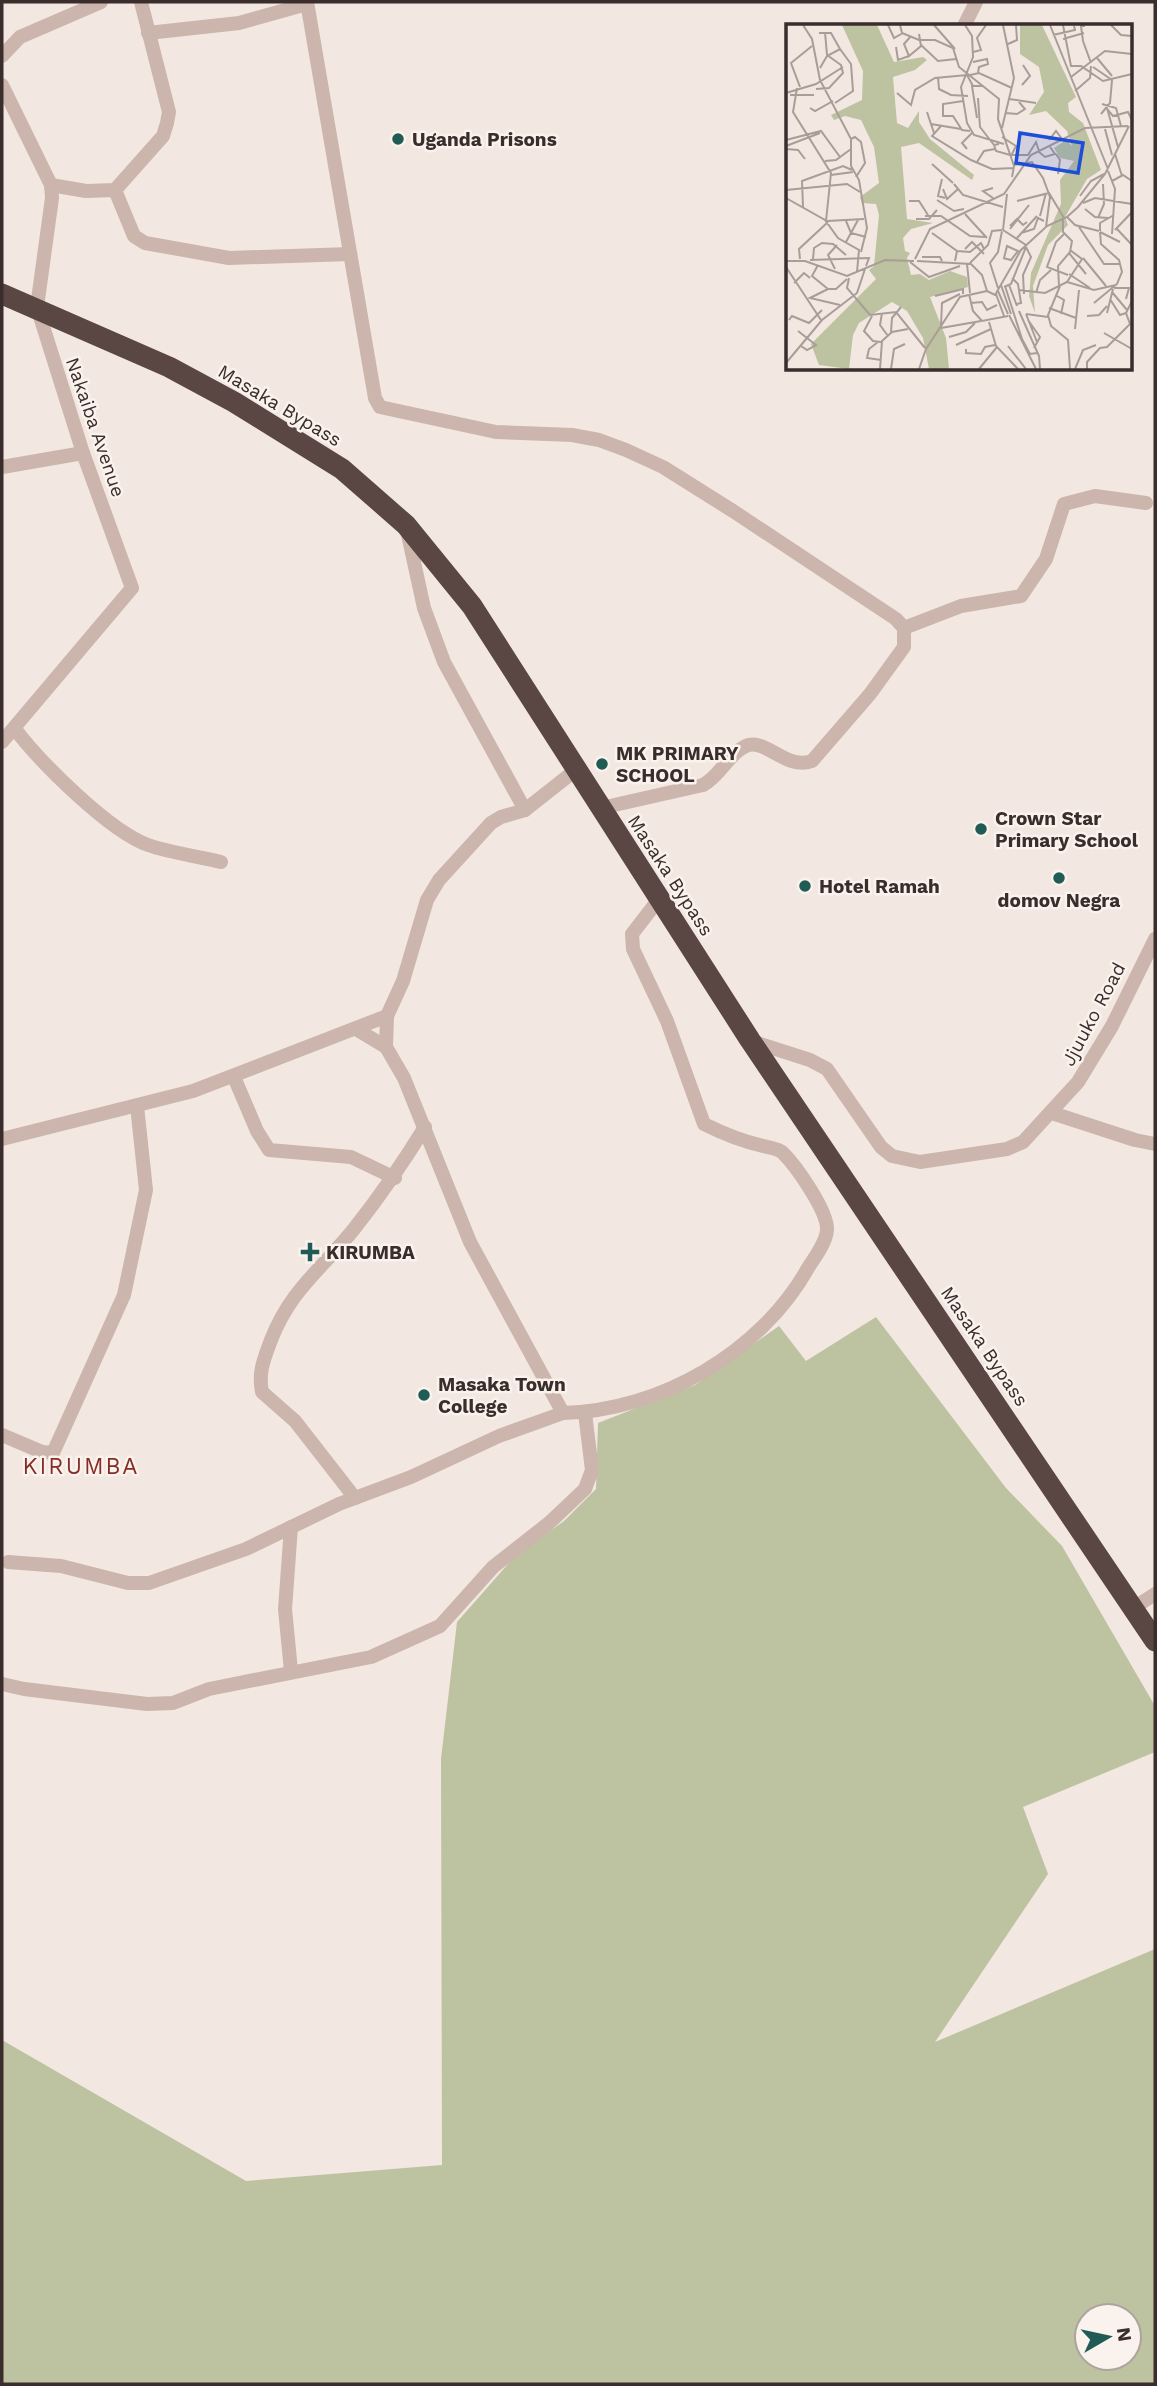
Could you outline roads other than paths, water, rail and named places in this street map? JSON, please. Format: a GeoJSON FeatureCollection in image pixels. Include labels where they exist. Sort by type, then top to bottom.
{"type":"FeatureCollection","features":[{"type":"Feature","properties":{"kind":"highway","name":"Masaka Bypass"},"geometry":{"type":"LineString","coordinates":[[2,294],[37,307],[169,368],[300,440],[342,469],[405,525],[472,606],[750,1040],[1155,1641]]}},
{"type":"Feature","properties":{"kind":"street"},"geometry":{"type":"LineString","coordinates":[[2,56],[20,37],[101,2]]}},
{"type":"Feature","properties":{"kind":"street"},"geometry":{"type":"LineString","coordinates":[[51,185],[86,191],[115,190],[163,136],[169,112],[141,2]]}},
{"type":"Feature","properties":{"kind":"street"},"geometry":{"type":"LineString","coordinates":[[965,24],[976,2]]}},
{"type":"Feature","properties":{"kind":"street"},"geometry":{"type":"LineString","coordinates":[[148,33],[239,23],[307,3],[375,398],[380,407],[496,432],[572,435],[626,450],[663,467],[733,511],[896,619],[904,628],[904,647],[870,694],[812,761],[793,764],[760,745],[751,744],[743,747],[713,780],[703,785],[601,808]]}},
{"type":"Feature","properties":{"kind":"street","name":"Nakaiba Avenue"},"geometry":{"type":"LineString","coordinates":[[2,86],[51,185],[52,198],[37,307],[83,453],[132,588],[2,742]]}},
{"type":"Feature","properties":{"kind":"street"},"geometry":{"type":"LineString","coordinates":[[115,190],[134,236],[145,243],[229,258],[350,254]]}},
{"type":"Feature","properties":{"kind":"street"},"geometry":{"type":"LineString","coordinates":[[2,467],[83,453]]}},
{"type":"Feature","properties":{"kind":"street"},"geometry":{"type":"LineString","coordinates":[[904,628],[961,606],[1021,596],[1046,559],[1064,504],[1095,496],[1146,503]]}},
{"type":"Feature","properties":{"kind":"street"},"geometry":{"type":"LineString","coordinates":[[405,525],[424,608],[444,662],[525,810]]}},
{"type":"Feature","properties":{"kind":"street"},"geometry":{"type":"LineString","coordinates":[[15,729],[29,747],[85,802],[132,837],[147,844],[221,862]]}},
{"type":"Feature","properties":{"kind":"street"},"geometry":{"type":"LineString","coordinates":[[386,1047],[387,1016],[403,981],[427,900],[439,880],[491,823],[525,810],[577,769]]}},
{"type":"Feature","properties":{"kind":"street"},"geometry":{"type":"LineString","coordinates":[[501,817],[514,791]]}},
{"type":"Feature","properties":{"kind":"street"},"geometry":{"type":"LineString","coordinates":[[8,1562],[61,1566],[139,1584],[246,1549],[355,1497],[411,1477],[499,1436],[563,1413],[585,1413],[625,1404],[680,1384],[720,1361],[768,1324],[785,1306],[826,1237],[825,1216],[796,1169],[780,1150],[736,1140],[704,1124],[667,1021],[633,949],[632,934],[659,899]]}},
{"type":"Feature","properties":{"kind":"street","name":"Jjuuko Road"},"geometry":{"type":"LineString","coordinates":[[750,1040],[810,1060],[827,1069],[881,1147],[904,1160],[920,1162],[1007,1149],[1023,1142],[1078,1082],[1112,1026],[1155,939]]}},
{"type":"Feature","properties":{"kind":"street"},"geometry":{"type":"LineString","coordinates":[[2,1139],[137,1106],[234,1077],[387,1016]]}},
{"type":"Feature","properties":{"kind":"street"},"geometry":{"type":"LineString","coordinates":[[356,1029],[386,1047],[404,1078],[470,1242],[563,1413]]}},
{"type":"Feature","properties":{"kind":"street"},"geometry":{"type":"LineString","coordinates":[[234,1077],[257,1131],[269,1150],[351,1157],[395,1178]]}},
{"type":"Feature","properties":{"kind":"street"},"geometry":{"type":"LineString","coordinates":[[2,1435],[42,1452],[52,1453],[119,1311],[146,1190],[137,1106]]}},
{"type":"Feature","properties":{"kind":"street"},"geometry":{"type":"LineString","coordinates":[[1052,1113],[1155,1144]]}},
{"type":"Feature","properties":{"kind":"street"},"geometry":{"type":"LineString","coordinates":[[355,1497],[295,1421],[262,1392],[261,1367],[282,1314],[295,1293],[350,1234],[395,1178],[425,1127]]}},
{"type":"Feature","properties":{"kind":"street"},"geometry":{"type":"LineString","coordinates":[[2,1684],[24,1689],[162,1704],[209,1689],[371,1657],[440,1626],[493,1567],[549,1523],[585,1489],[592,1469],[585,1413]]}},
{"type":"Feature","properties":{"kind":"street"},"geometry":{"type":"LineString","coordinates":[[291,1527],[285,1609],[291,1671]]}},
{"type":"Feature","properties":{"kind":"street"},"geometry":{"type":"LineString","coordinates":[[1132,1609],[1155,1594]]}},
{"type":"Feature","properties":{"kind":"place","name":"Uganda Prisons"},"geometry":{"type":"Point","coordinates":[398,139]}},
{"type":"Feature","properties":{"kind":"place","name":"MK PRIMARY SCHOOL"},"geometry":{"type":"Point","coordinates":[602,764]}},
{"type":"Feature","properties":{"kind":"place","name":"Crown Star Primary School"},"geometry":{"type":"Point","coordinates":[981,829]}},
{"type":"Feature","properties":{"kind":"place","name":"domov Negra"},"geometry":{"type":"Point","coordinates":[1059,878]}},
{"type":"Feature","properties":{"kind":"place","name":"Hotel Ramah"},"geometry":{"type":"Point","coordinates":[805,886]}},
{"type":"Feature","properties":{"kind":"place","name":"KIRUMBA"},"geometry":{"type":"Point","coordinates":[310,1252]}},
{"type":"Feature","properties":{"kind":"place","name":"Masaka Town College"},"geometry":{"type":"Point","coordinates":[424,1395]}},
{"type":"Feature","properties":{"kind":"district","name":"KIRUMBA"},"geometry":{"type":"Point","coordinates":[81,1466]}}]}
